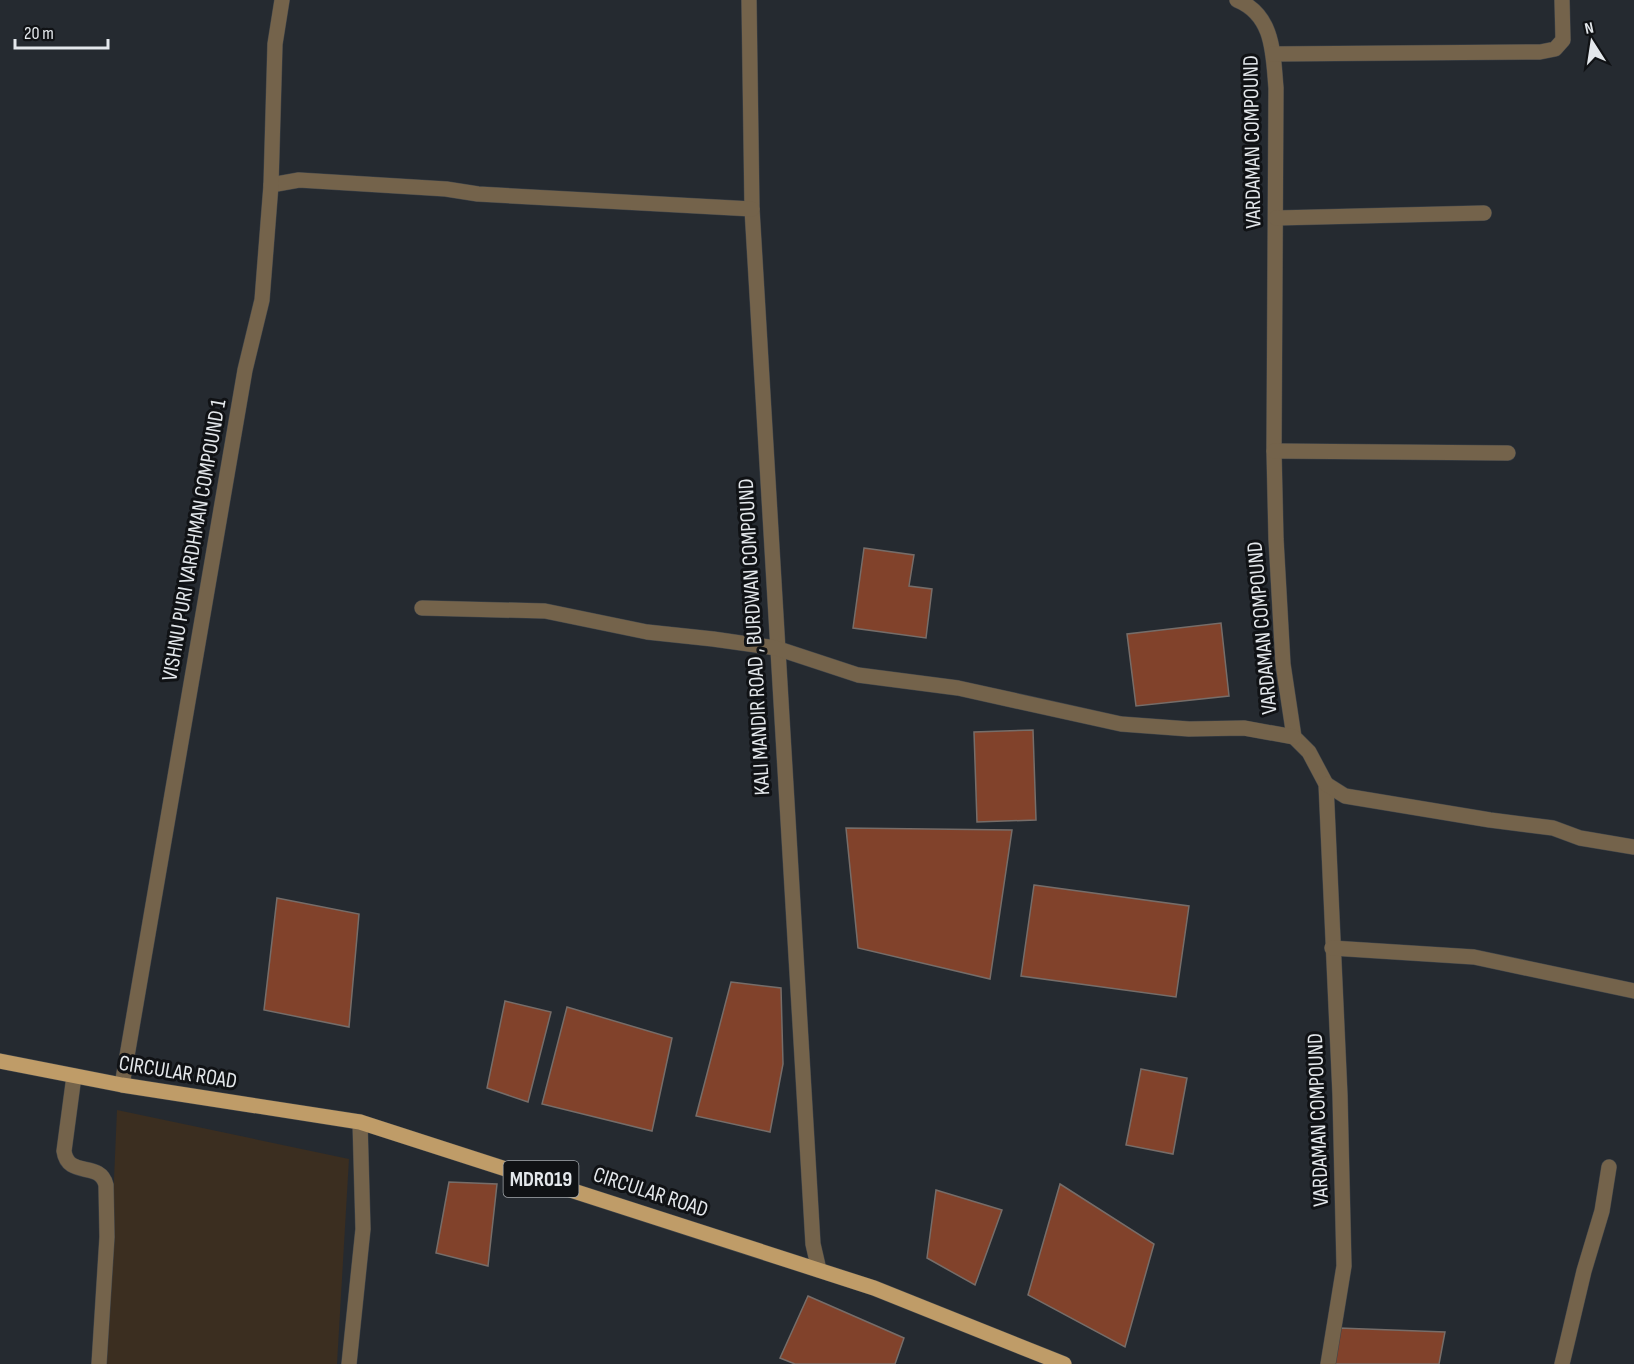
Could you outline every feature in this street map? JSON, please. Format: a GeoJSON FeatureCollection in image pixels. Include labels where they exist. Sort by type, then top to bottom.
{"type":"FeatureCollection","features":[{"type":"Feature","properties":{"kind":"main road","name":"CIRCULAR ROAD"},"geometry":{"type":"LineString","coordinates":[[0,1061],[122,1085],[360,1122],[874,1288],[1064,1364]]}},
{"type":"Feature","properties":{"kind":"street","name":"VISHNU PURI VARDHMAN COMPOUND 1"},"geometry":{"type":"LineString","coordinates":[[122,1085],[245,370],[262,300],[271,185],[275,45],[282,0]]}},
{"type":"Feature","properties":{"kind":"street","name":"KALI MANDIR ROAD , BURDWAN COMPOUND"},"geometry":{"type":"LineString","coordinates":[[749,0],[752,209],[776,648],[813,1244],[819,1270]]}},
{"type":"Feature","properties":{"kind":"street","name":"VARDAMAN COMPOUND"},"geometry":{"type":"LineString","coordinates":[[1237,0],[1248,4],[1269,31],[1273,54],[1276,87],[1274,451],[1283,664],[1294,737],[1309,752],[1326,784],[1340,1095],[1344,1266],[1328,1364]]}},
{"type":"Feature","properties":{"kind":"street"},"geometry":{"type":"LineString","coordinates":[[1273,54],[1540,52],[1555,49],[1563,40],[1562,0]]}},
{"type":"Feature","properties":{"kind":"street"},"geometry":{"type":"LineString","coordinates":[[271,185],[299,180],[446,189],[478,194],[752,209]]}},
{"type":"Feature","properties":{"kind":"street"},"geometry":{"type":"LineString","coordinates":[[1276,218],[1484,213]]}},
{"type":"Feature","properties":{"kind":"street"},"geometry":{"type":"LineString","coordinates":[[1274,451],[1508,453]]}},
{"type":"Feature","properties":{"kind":"street"},"geometry":{"type":"LineString","coordinates":[[422,608],[545,611],[647,632],[776,648],[858,675],[958,688],[1121,724],[1189,729],[1244,728],[1294,737]]}},
{"type":"Feature","properties":{"kind":"street"},"geometry":{"type":"LineString","coordinates":[[1326,784],[1345,795],[1490,820],[1553,828],[1580,838],[1634,847]]}},
{"type":"Feature","properties":{"kind":"street"},"geometry":{"type":"LineString","coordinates":[[1332,948],[1474,957],[1634,991]]}},
{"type":"Feature","properties":{"kind":"street"},"geometry":{"type":"LineString","coordinates":[[74,1076],[65,1158],[70,1165],[100,1173],[106,1185],[107,1237],[99,1364]]}},
{"type":"Feature","properties":{"kind":"street"},"geometry":{"type":"LineString","coordinates":[[349,1364],[363,1229],[360,1122]]}},
{"type":"Feature","properties":{"kind":"street"},"geometry":{"type":"LineString","coordinates":[[1562,1364],[1584,1271],[1602,1211],[1609,1167]]}},
{"type":"Feature","properties":{"kind":"shaded area"},"geometry":{"type":"Polygon","coordinates":[[[117,1110],[349,1159],[337,1364],[106,1364],[117,1110]]]}},
{"type":"Feature","properties":{"kind":"building"},"geometry":{"type":"Polygon","coordinates":[[[864,548],[914,555],[909,586],[932,589],[926,638],[853,628],[864,548]]]}},
{"type":"Feature","properties":{"kind":"building"},"geometry":{"type":"Polygon","coordinates":[[[1221,623],[1229,696],[1136,706],[1127,634],[1221,623]]]}},
{"type":"Feature","properties":{"kind":"building"},"geometry":{"type":"Polygon","coordinates":[[[1033,730],[1036,820],[977,822],[974,732],[1033,730]]]}},
{"type":"Feature","properties":{"kind":"building"},"geometry":{"type":"Polygon","coordinates":[[[846,828],[1012,830],[990,979],[858,948],[846,828]]]}},
{"type":"Feature","properties":{"kind":"building"},"geometry":{"type":"Polygon","coordinates":[[[1034,885],[1189,906],[1176,997],[1021,976],[1034,885]]]}},
{"type":"Feature","properties":{"kind":"building"},"geometry":{"type":"Polygon","coordinates":[[[277,898],[359,914],[349,1027],[264,1010],[277,898]]]}},
{"type":"Feature","properties":{"kind":"building"},"geometry":{"type":"Polygon","coordinates":[[[731,982],[781,988],[783,1064],[770,1132],[696,1116],[731,982]]]}},
{"type":"Feature","properties":{"kind":"building"},"geometry":{"type":"Polygon","coordinates":[[[505,1001],[551,1012],[528,1102],[487,1088],[505,1001]]]}},
{"type":"Feature","properties":{"kind":"building"},"geometry":{"type":"Polygon","coordinates":[[[567,1007],[672,1038],[652,1131],[542,1104],[567,1007]]]}},
{"type":"Feature","properties":{"kind":"building"},"geometry":{"type":"Polygon","coordinates":[[[1141,1069],[1187,1078],[1173,1154],[1126,1145],[1141,1069]]]}},
{"type":"Feature","properties":{"kind":"building"},"geometry":{"type":"Polygon","coordinates":[[[449,1182],[497,1184],[488,1266],[436,1253],[449,1182]]]}},
{"type":"Feature","properties":{"kind":"building"},"geometry":{"type":"Polygon","coordinates":[[[1060,1184],[1154,1244],[1125,1347],[1028,1295],[1060,1184]]]}},
{"type":"Feature","properties":{"kind":"building"},"geometry":{"type":"Polygon","coordinates":[[[936,1190],[1002,1210],[975,1285],[927,1258],[936,1190]]]}},
{"type":"Feature","properties":{"kind":"building"},"geometry":{"type":"Polygon","coordinates":[[[808,1296],[904,1338],[895,1364],[795,1364],[780,1358],[808,1296]]]}},
{"type":"Feature","properties":{"kind":"building"},"geometry":{"type":"Polygon","coordinates":[[[1339,1328],[1445,1332],[1439,1364],[1334,1364],[1339,1328]]]}}]}
